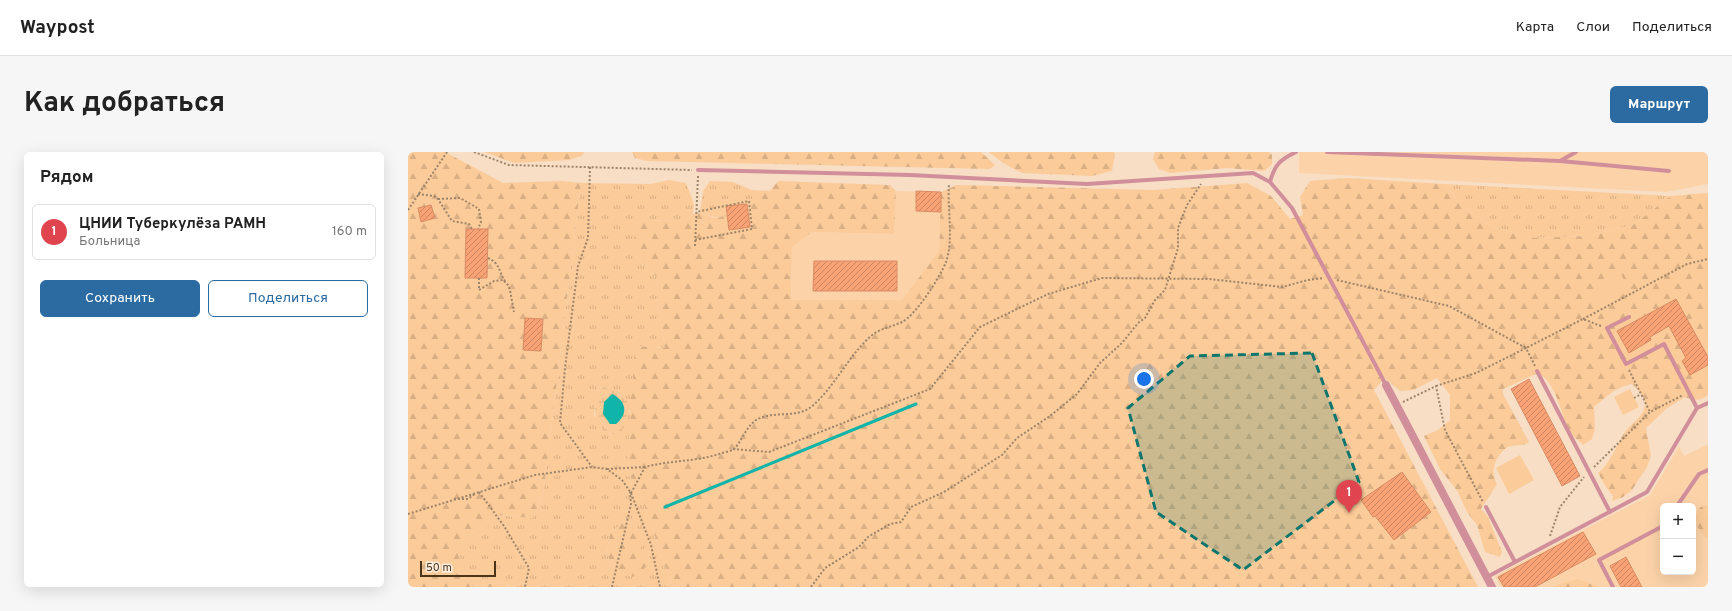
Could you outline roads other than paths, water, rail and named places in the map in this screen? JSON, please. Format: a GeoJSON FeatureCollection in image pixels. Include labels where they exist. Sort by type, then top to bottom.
{"type":"FeatureCollection","features":[{"type":"Feature","properties":{"kind":"street"},"geometry":{"type":"LineString","coordinates":[[1386,385],[1492,587]]}},
{"type":"Feature","properties":{"kind":"lane"},"geometry":{"type":"LineString","coordinates":[[1270,182],[1274,168],[1285,157],[1296,152]]}},
{"type":"Feature","properties":{"kind":"lane"},"geometry":{"type":"LineString","coordinates":[[1327,152],[1560,161],[1669,171]]}},
{"type":"Feature","properties":{"kind":"lane"},"geometry":{"type":"LineString","coordinates":[[1560,161],[1576,152]]}},
{"type":"Feature","properties":{"kind":"lane"},"geometry":{"type":"LineString","coordinates":[[698,170],[949,177],[1087,184],[1253,173],[1270,182],[1292,208],[1386,385]]}},
{"type":"Feature","properties":{"kind":"lane"},"geometry":{"type":"LineString","coordinates":[[1629,317],[1607,328],[1626,364],[1664,344],[1697,408]]}},
{"type":"Feature","properties":{"kind":"lane"},"geometry":{"type":"LineString","coordinates":[[1537,371],[1610,512]]}},
{"type":"Feature","properties":{"kind":"lane"},"geometry":{"type":"LineString","coordinates":[[1487,577],[1647,492],[1697,408],[1708,403]]}},
{"type":"Feature","properties":{"kind":"lane"},"geometry":{"type":"LineString","coordinates":[[1679,503],[1699,474],[1708,470]]}},
{"type":"Feature","properties":{"kind":"lane"},"geometry":{"type":"LineString","coordinates":[[1486,507],[1515,562]]}},
{"type":"Feature","properties":{"kind":"lane"},"geometry":{"type":"LineString","coordinates":[[1614,587],[1599,560],[1660,528]]}},
{"type":"Feature","properties":{"kind":"water"},"geometry":{"type":"Polygon","coordinates":[[[612,394],[620,400],[624,408],[623,416],[616,424],[610,424],[603,414],[604,402],[612,394]]]}},
{"type":"Feature","properties":{"kind":"waterway"},"geometry":{"type":"LineString","coordinates":[[665,507],[916,404]]}},
{"type":"Feature","properties":{"kind":"place","name":"ЦНИИ Туберкулёза РАМН"},"geometry":{"type":"Point","coordinates":[1349,513]}}]}
